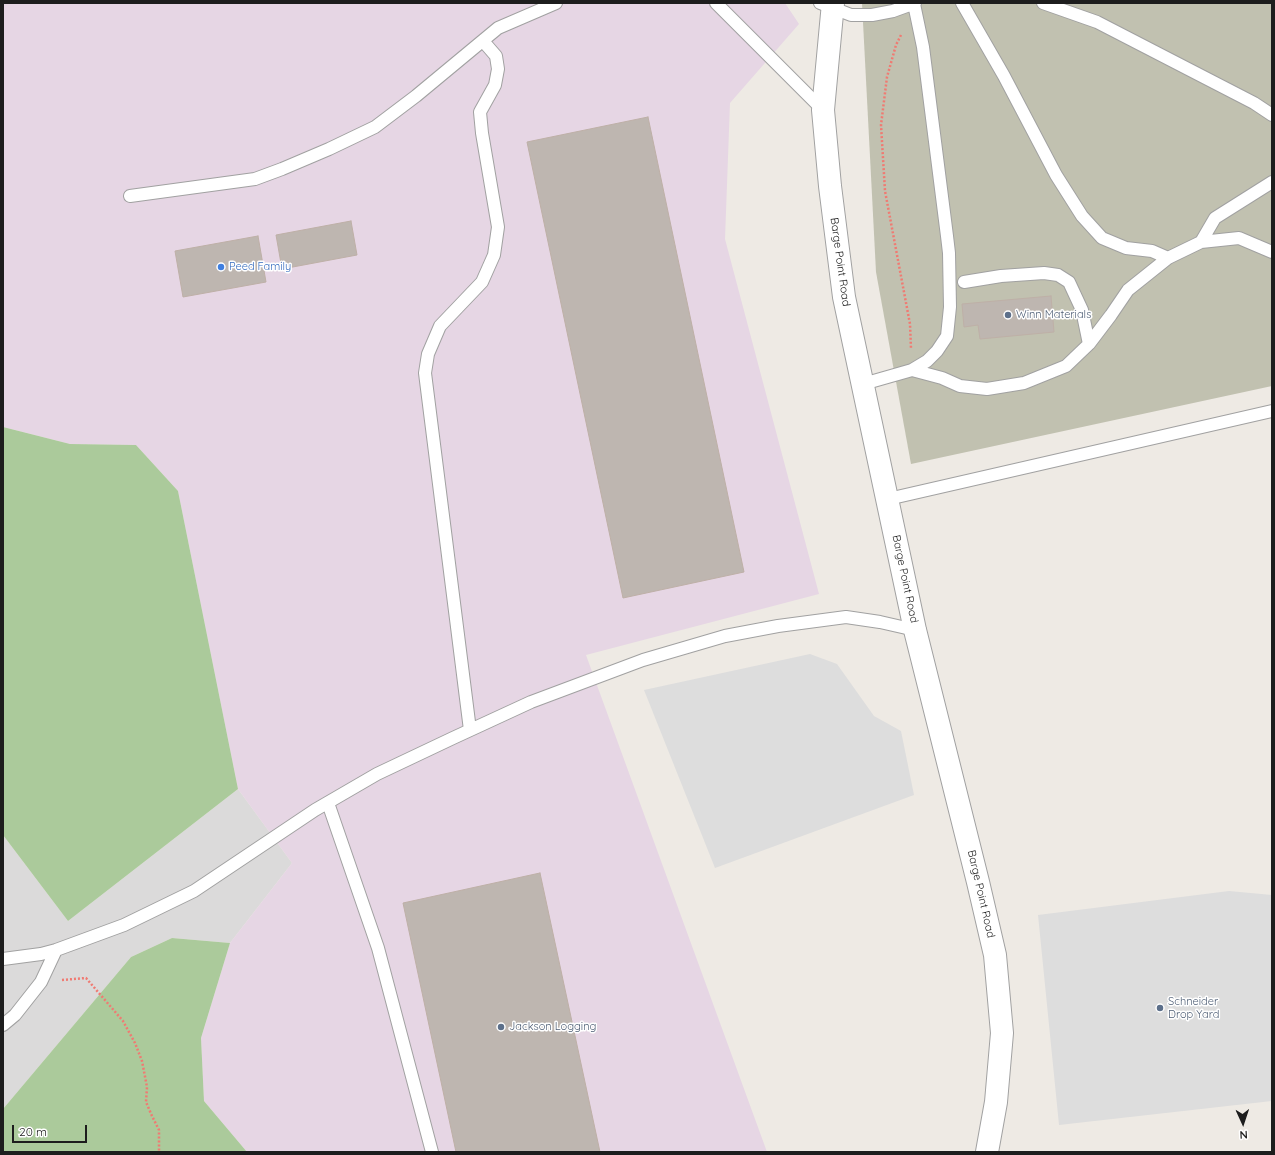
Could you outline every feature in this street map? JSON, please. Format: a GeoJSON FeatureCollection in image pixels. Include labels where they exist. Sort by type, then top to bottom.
{"type":"FeatureCollection","features":[{"type":"Feature","properties":{"kind":"street","name":"Barge Point Road"},"geometry":{"type":"LineString","coordinates":[[828,4],[822,110],[844,297],[915,630],[995,955],[1002,1033],[996,1102],[987,1152]]}},
{"type":"Feature","properties":{"kind":"lane"},"geometry":{"type":"LineString","coordinates":[[130,196],[256,179],[322,152],[375,127],[416,96],[498,28],[556,3]]}},
{"type":"Feature","properties":{"kind":"lane"},"geometry":{"type":"LineString","coordinates":[[716,3],[822,110]]}},
{"type":"Feature","properties":{"kind":"lane"},"geometry":{"type":"LineString","coordinates":[[828,4],[851,14],[872,16],[893,12],[915,3],[923,47],[949,253],[950,307],[947,336],[937,351],[927,361],[912,370],[863,384]]}},
{"type":"Feature","properties":{"kind":"lane"},"geometry":{"type":"LineString","coordinates":[[962,3],[1004,76],[1056,175],[1082,216],[1102,238],[1126,248],[1152,251],[1168,258]]}},
{"type":"Feature","properties":{"kind":"lane"},"geometry":{"type":"LineString","coordinates":[[1043,3],[1097,22],[1254,103],[1272,114]]}},
{"type":"Feature","properties":{"kind":"lane"},"geometry":{"type":"LineString","coordinates":[[470,730],[425,373],[428,354],[440,326],[482,282],[494,255],[498,227],[482,133],[480,112],[495,85],[498,69],[496,56],[483,41]]}},
{"type":"Feature","properties":{"kind":"lane"},"geometry":{"type":"LineString","coordinates":[[1201,242],[1215,218],[1272,182]]}},
{"type":"Feature","properties":{"kind":"lane"},"geometry":{"type":"LineString","coordinates":[[912,370],[942,378],[960,386],[987,389],[1024,383],[1066,366],[1089,344],[1128,290],[1168,258],[1201,242],[1239,238],[1272,252]]}},
{"type":"Feature","properties":{"kind":"lane"},"geometry":{"type":"LineString","coordinates":[[964,282],[1001,276],[1044,273],[1058,275],[1069,282],[1082,310],[1089,344]]}},
{"type":"Feature","properties":{"kind":"lane"},"geometry":{"type":"LineString","coordinates":[[888,499],[1272,411]]}},
{"type":"Feature","properties":{"kind":"lane"},"geometry":{"type":"LineString","coordinates":[[3,959],[41,954],[56,950],[124,925],[194,891],[263,844],[377,774],[531,702],[643,660],[725,636],[778,626],[846,617],[880,622],[915,630]]}},
{"type":"Feature","properties":{"kind":"lane"},"geometry":{"type":"LineString","coordinates":[[328,803],[378,948],[432,1152]]}},
{"type":"Feature","properties":{"kind":"lane"},"geometry":{"type":"LineString","coordinates":[[3,1025],[15,1015],[41,982],[56,950]]}},
{"type":"Feature","properties":{"kind":"path"},"geometry":{"type":"LineString","coordinates":[[912,370],[910,352],[910,324],[885,191],[881,125],[887,77],[896,45],[915,3]]}},
{"type":"Feature","properties":{"kind":"path"},"geometry":{"type":"LineString","coordinates":[[41,982],[86,978],[123,1021],[135,1043],[142,1061],[147,1087],[146,1102],[159,1130],[159,1152]]}},
{"type":"Feature","properties":{"kind":"shaded area"},"geometry":{"type":"Polygon","coordinates":[[[3,3],[785,3],[799,24],[730,103],[725,239],[819,594],[586,655],[767,1152],[247,1152],[204,1101],[201,1038],[230,943],[292,863],[238,789],[178,491],[136,445],[70,444],[3,427],[3,3]]]}},
{"type":"Feature","properties":{"kind":"shaded area"},"geometry":{"type":"Polygon","coordinates":[[[862,3],[1272,3],[1272,386],[911,464],[876,272],[862,3]]]}},
{"type":"Feature","properties":{"kind":"shaded area"},"geometry":{"type":"Polygon","coordinates":[[[810,654],[837,664],[874,716],[901,731],[914,795],[715,868],[644,690],[810,654]]]}},
{"type":"Feature","properties":{"kind":"shaded area"},"geometry":{"type":"Polygon","coordinates":[[[238,789],[292,863],[230,943],[172,938],[131,957],[3,1109],[3,835],[68,921],[238,789]]]}},
{"type":"Feature","properties":{"kind":"shaded area","name":"Schneider Drop Yard"},"geometry":{"type":"Polygon","coordinates":[[[1229,891],[1272,895],[1272,1101],[1059,1125],[1038,915],[1229,891]]]}},
{"type":"Feature","properties":{"kind":"green space"},"geometry":{"type":"Polygon","coordinates":[[[3,427],[70,444],[136,445],[178,491],[238,789],[68,921],[3,835],[3,427]]]}},
{"type":"Feature","properties":{"kind":"green space"},"geometry":{"type":"Polygon","coordinates":[[[172,938],[230,943],[201,1038],[204,1101],[247,1152],[3,1152],[3,1109],[131,957],[172,938]]]}},
{"type":"Feature","properties":{"kind":"building"},"geometry":{"type":"Polygon","coordinates":[[[648,117],[744,572],[623,598],[527,142],[648,117]]]}},
{"type":"Feature","properties":{"kind":"building","name":"Peed Family"},"geometry":{"type":"Polygon","coordinates":[[[351,221],[357,255],[282,269],[276,235],[351,221]]]}},
{"type":"Feature","properties":{"kind":"building","name":"Peed Family"},"geometry":{"type":"Polygon","coordinates":[[[258,236],[266,282],[183,297],[175,251],[258,236]]]}},
{"type":"Feature","properties":{"kind":"building","name":"Winn Materials"},"geometry":{"type":"Polygon","coordinates":[[[1051,296],[1054,332],[980,339],[978,325],[964,327],[962,304],[1051,296]]]}},
{"type":"Feature","properties":{"kind":"building","name":"Jackson Logging"},"geometry":{"type":"Polygon","coordinates":[[[540,873],[600,1152],[456,1152],[403,903],[540,873]]]}},
{"type":"Feature","properties":{"kind":"place","name":"Peed Family"},"geometry":{"type":"Point","coordinates":[221,267]}},
{"type":"Feature","properties":{"kind":"place","name":"Winn Materials"},"geometry":{"type":"Point","coordinates":[1008,315]}},
{"type":"Feature","properties":{"kind":"place","name":"Schneider Drop Yard"},"geometry":{"type":"Point","coordinates":[1160,1008]}},
{"type":"Feature","properties":{"kind":"place","name":"Jackson Logging"},"geometry":{"type":"Point","coordinates":[501,1027]}}]}
